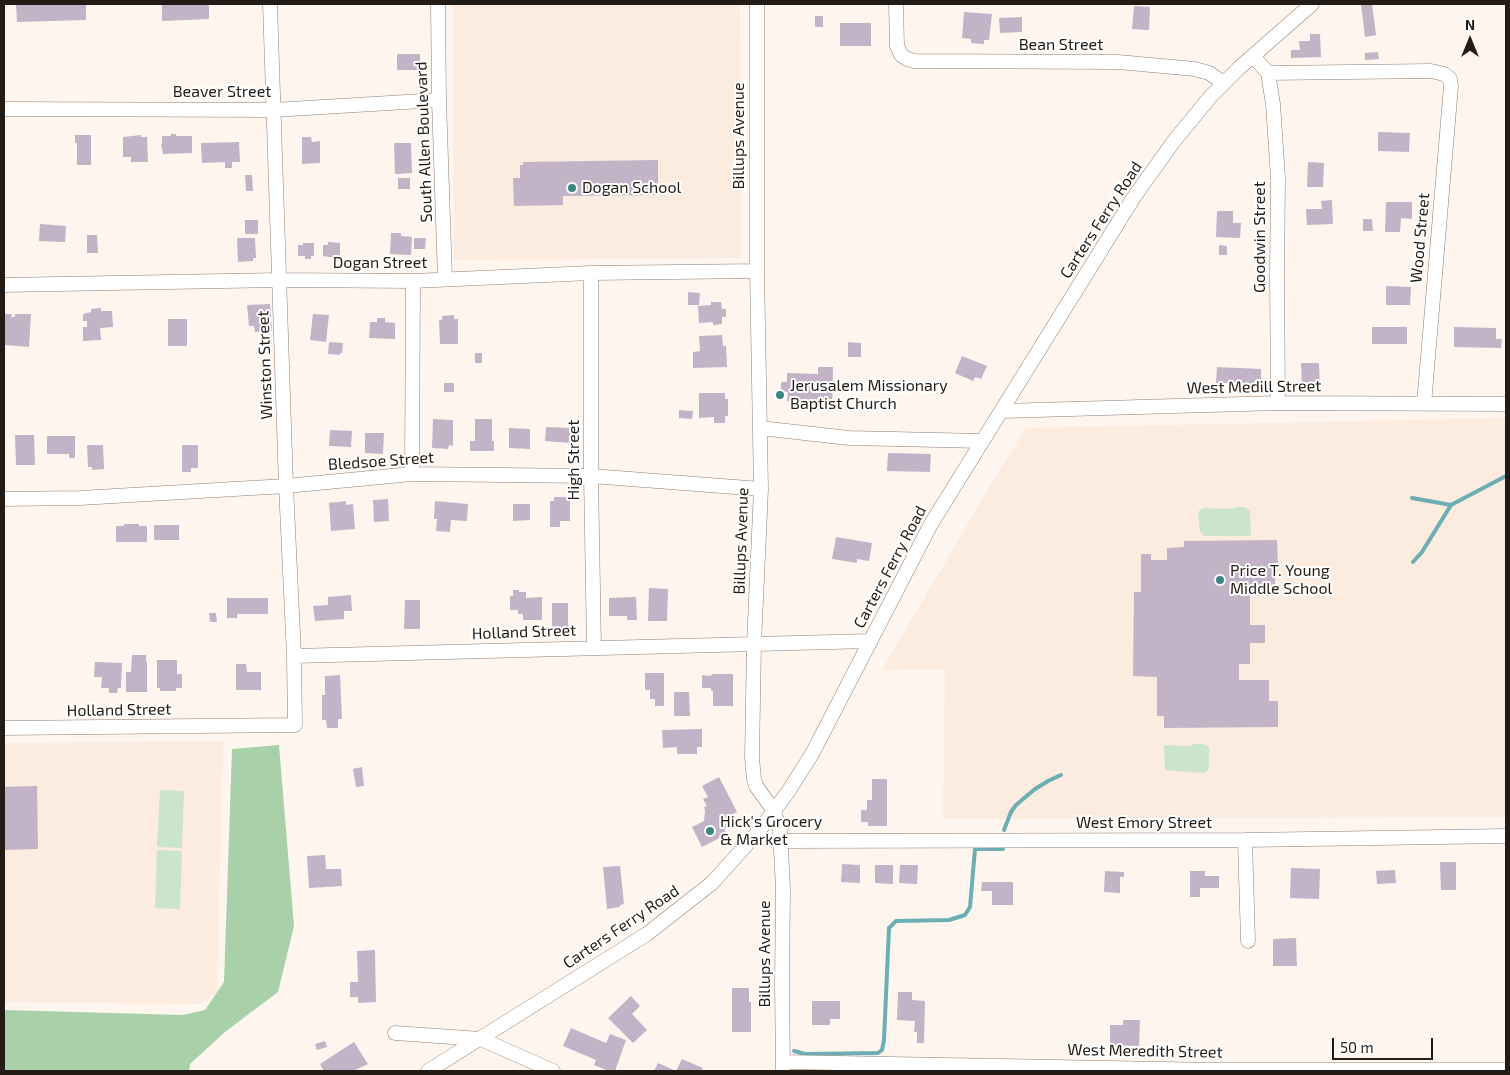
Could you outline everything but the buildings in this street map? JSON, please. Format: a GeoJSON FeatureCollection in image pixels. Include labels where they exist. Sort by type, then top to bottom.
{"type":"FeatureCollection","features":[{"type":"Feature","properties":{"kind":"street","name":"Winston Street"},"geometry":{"type":"LineString","coordinates":[[270,4],[295,725]]}},
{"type":"Feature","properties":{"kind":"street","name":"South Allen Boulevard"},"geometry":{"type":"LineString","coordinates":[[438,4],[445,279]]}},
{"type":"Feature","properties":{"kind":"street","name":"Billups Avenue"},"geometry":{"type":"LineString","coordinates":[[756,4],[760,489],[754,644],[753,771],[756,786],[774,811],[780,830],[783,889],[783,1067]]}},
{"type":"Feature","properties":{"kind":"street","name":"Bean Street"},"geometry":{"type":"LineString","coordinates":[[896,4],[896,34],[899,51],[907,59],[914,61],[1118,62],[1203,71],[1224,83]]}},
{"type":"Feature","properties":{"kind":"street","name":"Carters Ferry Road"},"geometry":{"type":"LineString","coordinates":[[428,1071],[628,948],[712,883],[744,848],[774,811],[812,754],[931,524],[1140,189],[1197,112],[1224,83],[1312,4]]}},
{"type":"Feature","properties":{"kind":"street"},"geometry":{"type":"LineString","coordinates":[[1253,56],[1268,73]]}},
{"type":"Feature","properties":{"kind":"street","name":"Wood Street"},"geometry":{"type":"LineString","coordinates":[[1268,73],[1431,71],[1447,75],[1450,79],[1451,86],[1424,404]]}},
{"type":"Feature","properties":{"kind":"street","name":"Goodwin Street"},"geometry":{"type":"LineString","coordinates":[[1268,73],[1273,104],[1278,178],[1278,402]]}},
{"type":"Feature","properties":{"kind":"street","name":"Beaver Street"},"geometry":{"type":"LineString","coordinates":[[4,109],[273,110],[439,100]]}},
{"type":"Feature","properties":{"kind":"street","name":"Dogan Street"},"geometry":{"type":"LineString","coordinates":[[4,285],[280,280],[413,281],[591,273],[757,271]]}},
{"type":"Feature","properties":{"kind":"street","name":"High Street"},"geometry":{"type":"LineString","coordinates":[[591,273],[591,476],[594,647]]}},
{"type":"Feature","properties":{"kind":"street"},"geometry":{"type":"LineString","coordinates":[[412,474],[413,281]]}},
{"type":"Feature","properties":{"kind":"street","name":"West Medill Street"},"geometry":{"type":"LineString","coordinates":[[1002,411],[1278,402],[1506,404]]}},
{"type":"Feature","properties":{"kind":"street"},"geometry":{"type":"LineString","coordinates":[[760,428],[849,438],[982,441]]}},
{"type":"Feature","properties":{"kind":"street","name":"Bledsoe Street"},"geometry":{"type":"LineString","coordinates":[[4,498],[80,498],[286,486],[412,474],[591,476],[760,489]]}},
{"type":"Feature","properties":{"kind":"street","name":"Holland Street"},"geometry":{"type":"LineString","coordinates":[[294,656],[871,641]]}},
{"type":"Feature","properties":{"kind":"street","name":"Holland Street"},"geometry":{"type":"LineString","coordinates":[[4,728],[295,725]]}},
{"type":"Feature","properties":{"kind":"street","name":"West Emory Street"},"geometry":{"type":"LineString","coordinates":[[781,841],[1245,840],[1506,836]]}},
{"type":"Feature","properties":{"kind":"street"},"geometry":{"type":"LineString","coordinates":[[1245,840],[1248,941]]}},
{"type":"Feature","properties":{"kind":"street"},"geometry":{"type":"LineString","coordinates":[[395,1033],[480,1039],[553,1071]]}},
{"type":"Feature","properties":{"kind":"street","name":"West Meredith Street"},"geometry":{"type":"LineString","coordinates":[[783,1067],[1506,1070]]}},
{"type":"Feature","properties":{"kind":"shaded area"},"geometry":{"type":"Polygon","coordinates":[[[453,4],[740,4],[741,258],[454,260],[453,4]]]}},
{"type":"Feature","properties":{"kind":"shaded area","name":"Price T. Young Middle School"},"geometry":{"type":"Polygon","coordinates":[[[1506,418],[1506,817],[943,819],[945,669],[882,670],[1026,428],[1506,418]]]}},
{"type":"Feature","properties":{"kind":"shaded area"},"geometry":{"type":"Polygon","coordinates":[[[223,741],[217,992],[200,1004],[4,1002],[4,743],[223,741]]]}},
{"type":"Feature","properties":{"kind":"green space"},"geometry":{"type":"Polygon","coordinates":[[[1245,507],[1250,510],[1251,536],[1204,536],[1200,531],[1198,512],[1203,508],[1232,509],[1245,507]]]}},
{"type":"Feature","properties":{"kind":"green space"},"geometry":{"type":"Polygon","coordinates":[[[1203,744],[1209,747],[1209,769],[1204,773],[1165,770],[1164,746],[1191,746],[1203,744]]]}},
{"type":"Feature","properties":{"kind":"green space"},"geometry":{"type":"Polygon","coordinates":[[[279,745],[294,926],[278,992],[225,1032],[190,1064],[189,1071],[4,1071],[4,1010],[183,1015],[205,1010],[224,982],[232,749],[279,745]]]}},
{"type":"Feature","properties":{"kind":"green space"},"geometry":{"type":"Polygon","coordinates":[[[160,790],[184,791],[182,848],[157,847],[160,790]]]}},
{"type":"Feature","properties":{"kind":"green space"},"geometry":{"type":"Polygon","coordinates":[[[157,850],[182,851],[180,909],[155,908],[157,850]]]}},
{"type":"Feature","properties":{"kind":"waterway"},"geometry":{"type":"LineString","coordinates":[[1413,562],[1422,552],[1451,505],[1506,476]]}},
{"type":"Feature","properties":{"kind":"waterway"},"geometry":{"type":"LineString","coordinates":[[1412,498],[1451,505]]}},
{"type":"Feature","properties":{"kind":"waterway"},"geometry":{"type":"LineString","coordinates":[[1004,830],[1016,805],[1035,789],[1061,775]]}},
{"type":"Feature","properties":{"kind":"waterway"},"geometry":{"type":"LineString","coordinates":[[794,1051],[805,1054],[878,1053],[882,1050],[889,928],[896,921],[949,920],[965,915],[970,907],[975,849],[1003,849],[1003,847]]}},
{"type":"Feature","properties":{"kind":"place","name":"Dogan School"},"geometry":{"type":"Point","coordinates":[572,188]}},
{"type":"Feature","properties":{"kind":"place","name":"Jerusalem Missionary Baptist Church"},"geometry":{"type":"Point","coordinates":[780,395]}},
{"type":"Feature","properties":{"kind":"place","name":"Price T. Young Middle School"},"geometry":{"type":"Point","coordinates":[1220,580]}},
{"type":"Feature","properties":{"kind":"place","name":"Hick's Grocery & Market"},"geometry":{"type":"Point","coordinates":[710,831]}}]}
